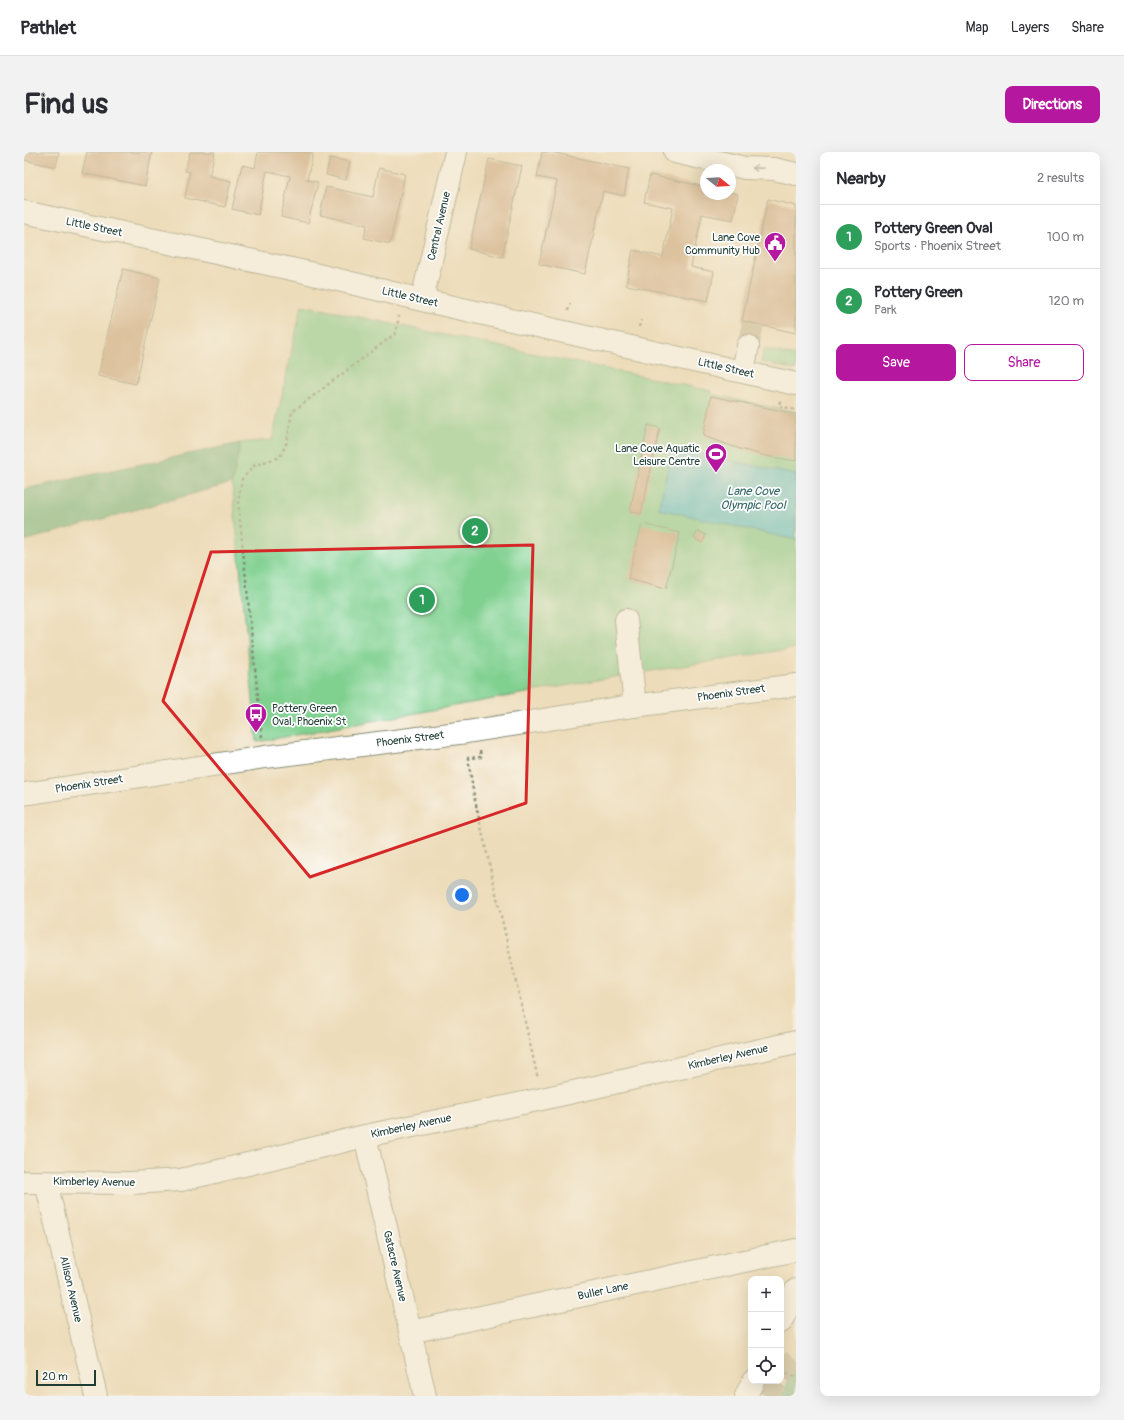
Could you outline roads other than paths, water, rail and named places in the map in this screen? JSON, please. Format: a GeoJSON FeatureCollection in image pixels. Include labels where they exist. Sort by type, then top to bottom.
{"type":"FeatureCollection","features":[{"type":"Feature","properties":{"kind":"street","name":"Central Avenue"},"geometry":{"type":"LineString","coordinates":[[413,298],[456,152]]}},
{"type":"Feature","properties":{"kind":"street"},"geometry":{"type":"LineString","coordinates":[[675,152],[745,168],[774,169],[796,174]]}},
{"type":"Feature","properties":{"kind":"street","name":"Little Street"},"geometry":{"type":"LineString","coordinates":[[24,212],[305,272],[413,298],[744,371],[796,384]]}},
{"type":"Feature","properties":{"kind":"street"},"geometry":{"type":"LineString","coordinates":[[744,371],[748,346]]}},
{"type":"Feature","properties":{"kind":"street"},"geometry":{"type":"LineString","coordinates":[[626,620],[635,706]]}},
{"type":"Feature","properties":{"kind":"street","name":"Phoenix Street"},"geometry":{"type":"LineString","coordinates":[[24,794],[265,757],[467,732],[635,706],[796,685]]}},
{"type":"Feature","properties":{"kind":"street","name":"Kimberley Avenue"},"geometry":{"type":"LineString","coordinates":[[24,1182],[131,1184],[181,1180],[365,1136],[542,1099],[796,1042]]}},
{"type":"Feature","properties":{"kind":"street","name":"Gatacre Avenue"},"geometry":{"type":"LineString","coordinates":[[365,1136],[425,1396]]}},
{"type":"Feature","properties":{"kind":"street","name":"Allison Avenue"},"geometry":{"type":"LineString","coordinates":[[46,1182],[96,1396]]}},
{"type":"Feature","properties":{"kind":"street","name":"Buller Lane"},"geometry":{"type":"LineString","coordinates":[[410,1332],[796,1250]]}},
{"type":"Feature","properties":{"kind":"street"},"geometry":{"type":"LineString","coordinates":[[784,1316],[796,1290]]}},
{"type":"Feature","properties":{"kind":"street"},"geometry":{"type":"LineString","coordinates":[[746,1396],[752,1384]]}},
{"type":"Feature","properties":{"kind":"water","name":"Lane Cove Olympic Pool"},"geometry":{"type":"Polygon","coordinates":[[[672,448],[796,475],[796,540],[659,509],[672,448]]]}},
{"type":"Feature","properties":{"kind":"tunnel"},"geometry":{"type":"LineString","coordinates":[[748,346],[753,324]]}},
{"type":"Feature","properties":{"kind":"tunnel"},"geometry":{"type":"LineString","coordinates":[[784,1372],[796,1357]]}},
{"type":"Feature","properties":{"kind":"tunnel"},"geometry":{"type":"LineString","coordinates":[[765,1396],[775,1384]]}},
{"type":"Feature","properties":{"kind":"place","name":"Lane Cove Community Hub"},"geometry":{"type":"Point","coordinates":[775,262]}},
{"type":"Feature","properties":{"kind":"place","name":"Lane Cove Aquatic Leisure Centre"},"geometry":{"type":"Point","coordinates":[716,474]}},
{"type":"Feature","properties":{"kind":"place","name":"Pottery Green"},"geometry":{"type":"Point","coordinates":[475,531]}},
{"type":"Feature","properties":{"kind":"place","name":"Pottery Green Oval"},"geometry":{"type":"Point","coordinates":[422,600]}},
{"type":"Feature","properties":{"kind":"place","name":"Pottery Green Oval, Phoenix St"},"geometry":{"type":"Point","coordinates":[256,734]}}]}
